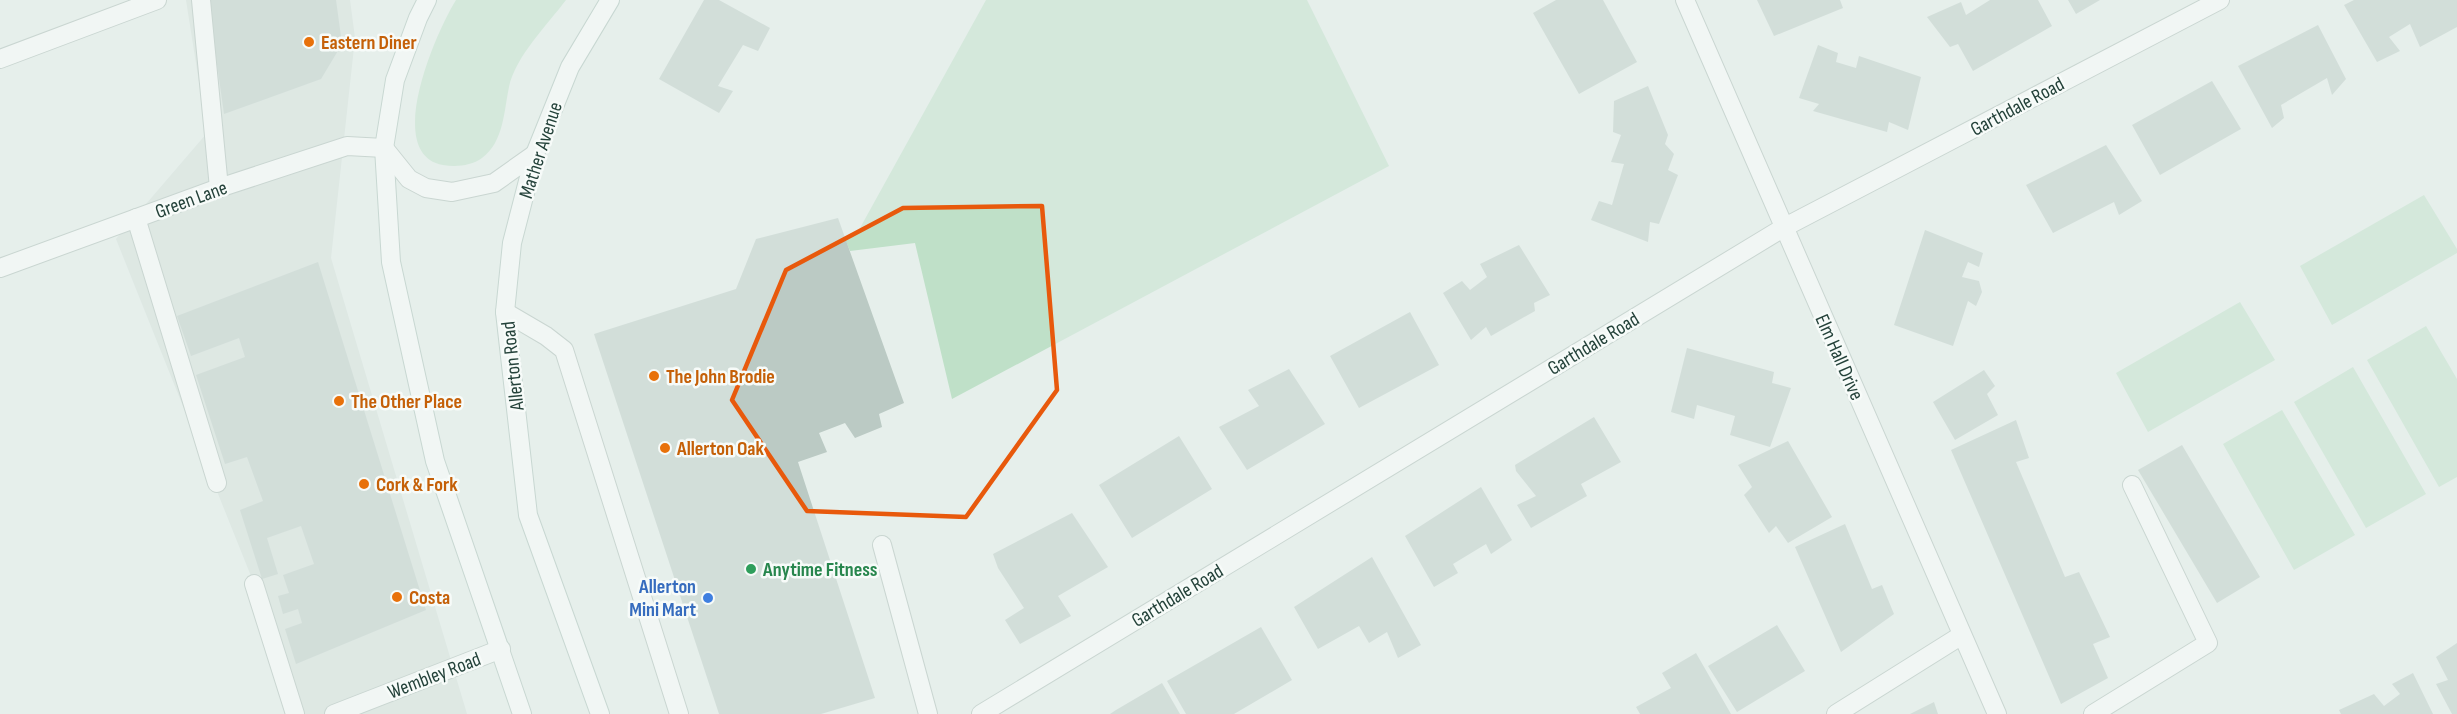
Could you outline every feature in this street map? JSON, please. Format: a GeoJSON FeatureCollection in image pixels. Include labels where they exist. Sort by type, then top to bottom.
{"type":"FeatureCollection","features":[{"type":"Feature","properties":{"kind":"street"},"geometry":{"type":"LineString","coordinates":[[0,59],[158,0]]}},
{"type":"Feature","properties":{"kind":"street"},"geometry":{"type":"LineString","coordinates":[[201,0],[219,188]]}},
{"type":"Feature","properties":{"kind":"street"},"geometry":{"type":"LineString","coordinates":[[427,0],[395,80],[384,148],[391,262],[435,461],[522,714]]}},
{"type":"Feature","properties":{"kind":"street","name":"Mather Avenue"},"geometry":{"type":"LineString","coordinates":[[505,312],[512,243],[535,154],[570,67],[610,0]]}},
{"type":"Feature","properties":{"kind":"street","name":"Elm Hall Drive"},"geometry":{"type":"LineString","coordinates":[[1685,0],[1996,714]]}},
{"type":"Feature","properties":{"kind":"street","name":"Garthdale Road"},"geometry":{"type":"LineString","coordinates":[[981,714],[1783,228],[2220,0]]}},
{"type":"Feature","properties":{"kind":"street","name":"Green Lane"},"geometry":{"type":"LineString","coordinates":[[0,268],[219,188],[347,146],[384,148]]}},
{"type":"Feature","properties":{"kind":"street"},"geometry":{"type":"LineString","coordinates":[[384,148],[409,179],[426,188],[452,192],[494,183],[535,154]]}},
{"type":"Feature","properties":{"kind":"street"},"geometry":{"type":"LineString","coordinates":[[136,218],[217,483]]}},
{"type":"Feature","properties":{"kind":"street","name":"Allerton Road"},"geometry":{"type":"LineString","coordinates":[[505,312],[528,515],[600,714]]}},
{"type":"Feature","properties":{"kind":"street","name":"Allerton Road"},"geometry":{"type":"LineString","coordinates":[[505,312],[546,336],[564,350],[679,714]]}},
{"type":"Feature","properties":{"kind":"street"},"geometry":{"type":"LineString","coordinates":[[2093,714],[2208,642],[2132,485]]}},
{"type":"Feature","properties":{"kind":"street"},"geometry":{"type":"LineString","coordinates":[[882,545],[928,714]]}},
{"type":"Feature","properties":{"kind":"street"},"geometry":{"type":"LineString","coordinates":[[254,584],[295,714]]}},
{"type":"Feature","properties":{"kind":"street"},"geometry":{"type":"LineString","coordinates":[[1836,714],[1962,635]]}},
{"type":"Feature","properties":{"kind":"street","name":"Wembley Road"},"geometry":{"type":"LineString","coordinates":[[334,714],[501,649]]}},
{"type":"Feature","properties":{"kind":"highlighted area"},"geometry":{"type":"Polygon","coordinates":[[[1042,206],[1057,390],[966,517],[807,511],[732,400],[786,270],[903,208],[1042,206]]]}},
{"type":"Feature","properties":{"kind":"shaded area"},"geometry":{"type":"Polygon","coordinates":[[[186,0],[350,0],[355,38],[331,258],[467,714],[298,714],[299,696],[116,239],[207,133],[186,0]]]}},
{"type":"Feature","properties":{"kind":"green space"},"geometry":{"type":"Polygon","coordinates":[[[456,0],[566,0],[533,41],[512,76],[502,125],[495,143],[478,161],[453,166],[443,165],[425,156],[417,139],[415,116],[427,62],[456,0]]]}},
{"type":"Feature","properties":{"kind":"green space"},"geometry":{"type":"Polygon","coordinates":[[[986,0],[1307,0],[1389,166],[952,399],[915,243],[850,251],[845,239],[857,233],[860,228],[986,0]]]}},
{"type":"Feature","properties":{"kind":"green space"},"geometry":{"type":"Polygon","coordinates":[[[2424,195],[2457,249],[2457,253],[2332,325],[2300,266],[2424,195]]]}},
{"type":"Feature","properties":{"kind":"green space"},"geometry":{"type":"Polygon","coordinates":[[[2240,302],[2275,360],[2148,432],[2116,373],[2240,302]]]}},
{"type":"Feature","properties":{"kind":"green space"},"geometry":{"type":"Polygon","coordinates":[[[2426,326],[2457,379],[2457,477],[2439,487],[2367,360],[2426,326]]]}},
{"type":"Feature","properties":{"kind":"green space"},"geometry":{"type":"Polygon","coordinates":[[[2353,367],[2426,494],[2366,528],[2294,402],[2353,367]]]}},
{"type":"Feature","properties":{"kind":"green space"},"geometry":{"type":"Polygon","coordinates":[[[2282,410],[2355,535],[2294,570],[2223,444],[2282,410]]]}},
{"type":"Feature","properties":{"kind":"building"},"geometry":{"type":"Polygon","coordinates":[[[208,0],[336,0],[342,44],[321,79],[224,114],[208,0]]]}},
{"type":"Feature","properties":{"kind":"building"},"geometry":{"type":"Polygon","coordinates":[[[704,0],[719,0],[770,28],[758,51],[743,45],[718,86],[733,91],[719,113],[659,79],[704,0]]]}},
{"type":"Feature","properties":{"kind":"building"},"geometry":{"type":"Polygon","coordinates":[[[1556,0],[1603,0],[1637,62],[1579,94],[1533,13],[1556,0]]]}},
{"type":"Feature","properties":{"kind":"building"},"geometry":{"type":"Polygon","coordinates":[[[1757,0],[1840,0],[1843,8],[1774,36],[1757,0]]]}},
{"type":"Feature","properties":{"kind":"building"},"geometry":{"type":"Polygon","coordinates":[[[1990,0],[2038,0],[2052,26],[1973,71],[1958,44],[1950,47],[1927,17],[1961,2],[1966,15],[1990,0]]]}},
{"type":"Feature","properties":{"kind":"building"},"geometry":{"type":"Polygon","coordinates":[[[2068,0],[2100,0],[2076,14],[2068,0]]]}},
{"type":"Feature","properties":{"kind":"building"},"geometry":{"type":"Polygon","coordinates":[[[2354,0],[2457,0],[2457,27],[2420,47],[2410,24],[2389,37],[2400,51],[2377,62],[2344,5],[2354,0]]]}},
{"type":"Feature","properties":{"kind":"building"},"geometry":{"type":"Polygon","coordinates":[[[2318,25],[2346,79],[2332,95],[2327,78],[2281,105],[2284,118],[2272,128],[2238,66],[2318,25]]]}},
{"type":"Feature","properties":{"kind":"building"},"geometry":{"type":"Polygon","coordinates":[[[1818,45],[1838,53],[1836,62],[1856,68],[1859,56],[1921,77],[1908,130],[1889,122],[1887,132],[1813,111],[1819,104],[1799,98],[1818,45]]]}},
{"type":"Feature","properties":{"kind":"building"},"geometry":{"type":"Polygon","coordinates":[[[2212,81],[2241,129],[2160,175],[2132,125],[2212,81]]]}},
{"type":"Feature","properties":{"kind":"building"},"geometry":{"type":"Polygon","coordinates":[[[1648,86],[1668,135],[1665,144],[1674,154],[1668,170],[1678,175],[1659,224],[1650,222],[1648,242],[1591,220],[1599,201],[1612,205],[1624,164],[1611,162],[1621,135],[1613,132],[1614,101],[1648,86]]]}},
{"type":"Feature","properties":{"kind":"building"},"geometry":{"type":"Polygon","coordinates":[[[2106,145],[2142,201],[2119,215],[2114,202],[2053,233],[2026,185],[2106,145]]]}},
{"type":"Feature","properties":{"kind":"building"},"geometry":{"type":"Polygon","coordinates":[[[838,218],[904,403],[879,414],[882,427],[855,438],[845,423],[819,433],[827,452],[798,462],[875,698],[821,714],[719,714],[594,334],[736,289],[756,239],[838,218]]]}},
{"type":"Feature","properties":{"kind":"building"},"geometry":{"type":"Polygon","coordinates":[[[1925,230],[1983,253],[1979,267],[1968,262],[1962,277],[1979,281],[1982,292],[1976,306],[1968,301],[1953,346],[1894,325],[1925,230]]]}},
{"type":"Feature","properties":{"kind":"building"},"geometry":{"type":"Polygon","coordinates":[[[1519,245],[1550,295],[1534,303],[1535,311],[1491,336],[1486,327],[1471,340],[1443,293],[1462,281],[1470,290],[1487,277],[1480,264],[1519,245]]]}},
{"type":"Feature","properties":{"kind":"building"},"geometry":{"type":"Polygon","coordinates":[[[318,262],[426,610],[296,664],[285,629],[302,623],[298,609],[283,614],[278,596],[289,593],[283,575],[314,564],[301,526],[267,538],[278,574],[262,579],[240,510],[263,501],[247,457],[225,464],[196,375],[245,357],[239,338],[191,356],[177,316],[318,262]]]}},
{"type":"Feature","properties":{"kind":"building"},"geometry":{"type":"Polygon","coordinates":[[[1410,312],[1439,365],[1359,408],[1330,356],[1410,312]]]}},
{"type":"Feature","properties":{"kind":"building"},"geometry":{"type":"Polygon","coordinates":[[[1687,348],[1774,372],[1772,383],[1791,388],[1770,447],[1730,435],[1735,416],[1697,405],[1694,419],[1671,412],[1687,348]]]}},
{"type":"Feature","properties":{"kind":"building"},"geometry":{"type":"Polygon","coordinates":[[[1289,369],[1325,424],[1247,470],[1219,427],[1259,406],[1248,390],[1289,369]]]}},
{"type":"Feature","properties":{"kind":"building"},"geometry":{"type":"Polygon","coordinates":[[[1984,370],[1995,386],[1987,394],[1998,415],[1955,440],[1933,402],[1984,370]]]}},
{"type":"Feature","properties":{"kind":"building"},"geometry":{"type":"Polygon","coordinates":[[[1594,417],[1621,462],[1581,484],[1587,496],[1531,528],[1517,505],[1536,496],[1516,471],[1515,465],[1594,417]]]}},
{"type":"Feature","properties":{"kind":"building"},"geometry":{"type":"Polygon","coordinates":[[[2016,420],[2029,458],[2016,462],[2065,577],[2079,572],[2110,637],[2093,644],[2108,678],[2061,704],[1951,450],[2016,420]]]}},
{"type":"Feature","properties":{"kind":"building"},"geometry":{"type":"Polygon","coordinates":[[[1179,436],[1212,489],[1132,538],[1099,485],[1179,436]]]}},
{"type":"Feature","properties":{"kind":"building"},"geometry":{"type":"Polygon","coordinates":[[[1788,441],[1832,517],[1788,543],[1776,526],[1769,533],[1744,495],[1752,487],[1738,465],[1788,441]]]}},
{"type":"Feature","properties":{"kind":"building"},"geometry":{"type":"Polygon","coordinates":[[[2182,445],[2260,577],[2217,603],[2138,470],[2182,445]]]}},
{"type":"Feature","properties":{"kind":"building"},"geometry":{"type":"Polygon","coordinates":[[[1481,487],[1512,540],[1491,554],[1486,544],[1453,564],[1458,573],[1434,587],[1405,536],[1481,487]]]}},
{"type":"Feature","properties":{"kind":"building"},"geometry":{"type":"Polygon","coordinates":[[[1072,513],[1108,567],[1058,596],[1071,616],[1020,644],[1005,620],[1024,608],[998,568],[993,554],[1072,513]]]}},
{"type":"Feature","properties":{"kind":"building"},"geometry":{"type":"Polygon","coordinates":[[[1845,524],[1872,589],[1882,585],[1894,614],[1841,652],[1795,547],[1845,524]]]}},
{"type":"Feature","properties":{"kind":"building"},"geometry":{"type":"Polygon","coordinates":[[[1372,557],[1421,645],[1398,658],[1387,632],[1369,643],[1359,626],[1318,649],[1294,607],[1372,557]]]}},
{"type":"Feature","properties":{"kind":"building"},"geometry":{"type":"Polygon","coordinates":[[[1777,625],[1805,671],[1737,712],[1708,666],[1777,625]]]}},
{"type":"Feature","properties":{"kind":"building"},"geometry":{"type":"Polygon","coordinates":[[[1261,627],[1292,680],[1234,714],[1186,714],[1167,681],[1261,627]]]}},
{"type":"Feature","properties":{"kind":"building"},"geometry":{"type":"Polygon","coordinates":[[[2457,643],[2457,714],[2452,714],[2436,684],[2448,680],[2436,657],[2457,643]]]}},
{"type":"Feature","properties":{"kind":"building"},"geometry":{"type":"Polygon","coordinates":[[[1696,653],[1731,714],[1640,714],[1636,707],[1671,688],[1662,673],[1696,653]]]}},
{"type":"Feature","properties":{"kind":"building"},"geometry":{"type":"Polygon","coordinates":[[[2413,673],[2433,714],[2341,714],[2339,710],[2374,694],[2384,706],[2400,694],[2392,684],[2413,673]]]}},
{"type":"Feature","properties":{"kind":"building"},"geometry":{"type":"Polygon","coordinates":[[[1162,683],[1180,714],[1110,714],[1116,710],[1162,683]]]}},
{"type":"Feature","properties":{"kind":"building"},"geometry":{"type":"Polygon","coordinates":[[[1934,702],[1938,714],[1910,714],[1934,702]]]}},
{"type":"Feature","properties":{"kind":"place","name":"Eastern Diner"},"geometry":{"type":"Point","coordinates":[309,42]}},
{"type":"Feature","properties":{"kind":"place","name":"The John Brodie"},"geometry":{"type":"Point","coordinates":[654,376]}},
{"type":"Feature","properties":{"kind":"place","name":"The Other Place"},"geometry":{"type":"Point","coordinates":[339,401]}},
{"type":"Feature","properties":{"kind":"place","name":"Allerton Oak"},"geometry":{"type":"Point","coordinates":[665,448]}},
{"type":"Feature","properties":{"kind":"place","name":"Cork & Fork"},"geometry":{"type":"Point","coordinates":[364,484]}},
{"type":"Feature","properties":{"kind":"place","name":"Anytime Fitness"},"geometry":{"type":"Point","coordinates":[751,569]}},
{"type":"Feature","properties":{"kind":"place","name":"Costa"},"geometry":{"type":"Point","coordinates":[397,597]}},
{"type":"Feature","properties":{"kind":"place","name":"Allerton Mini Mart"},"geometry":{"type":"Point","coordinates":[708,598]}}]}
